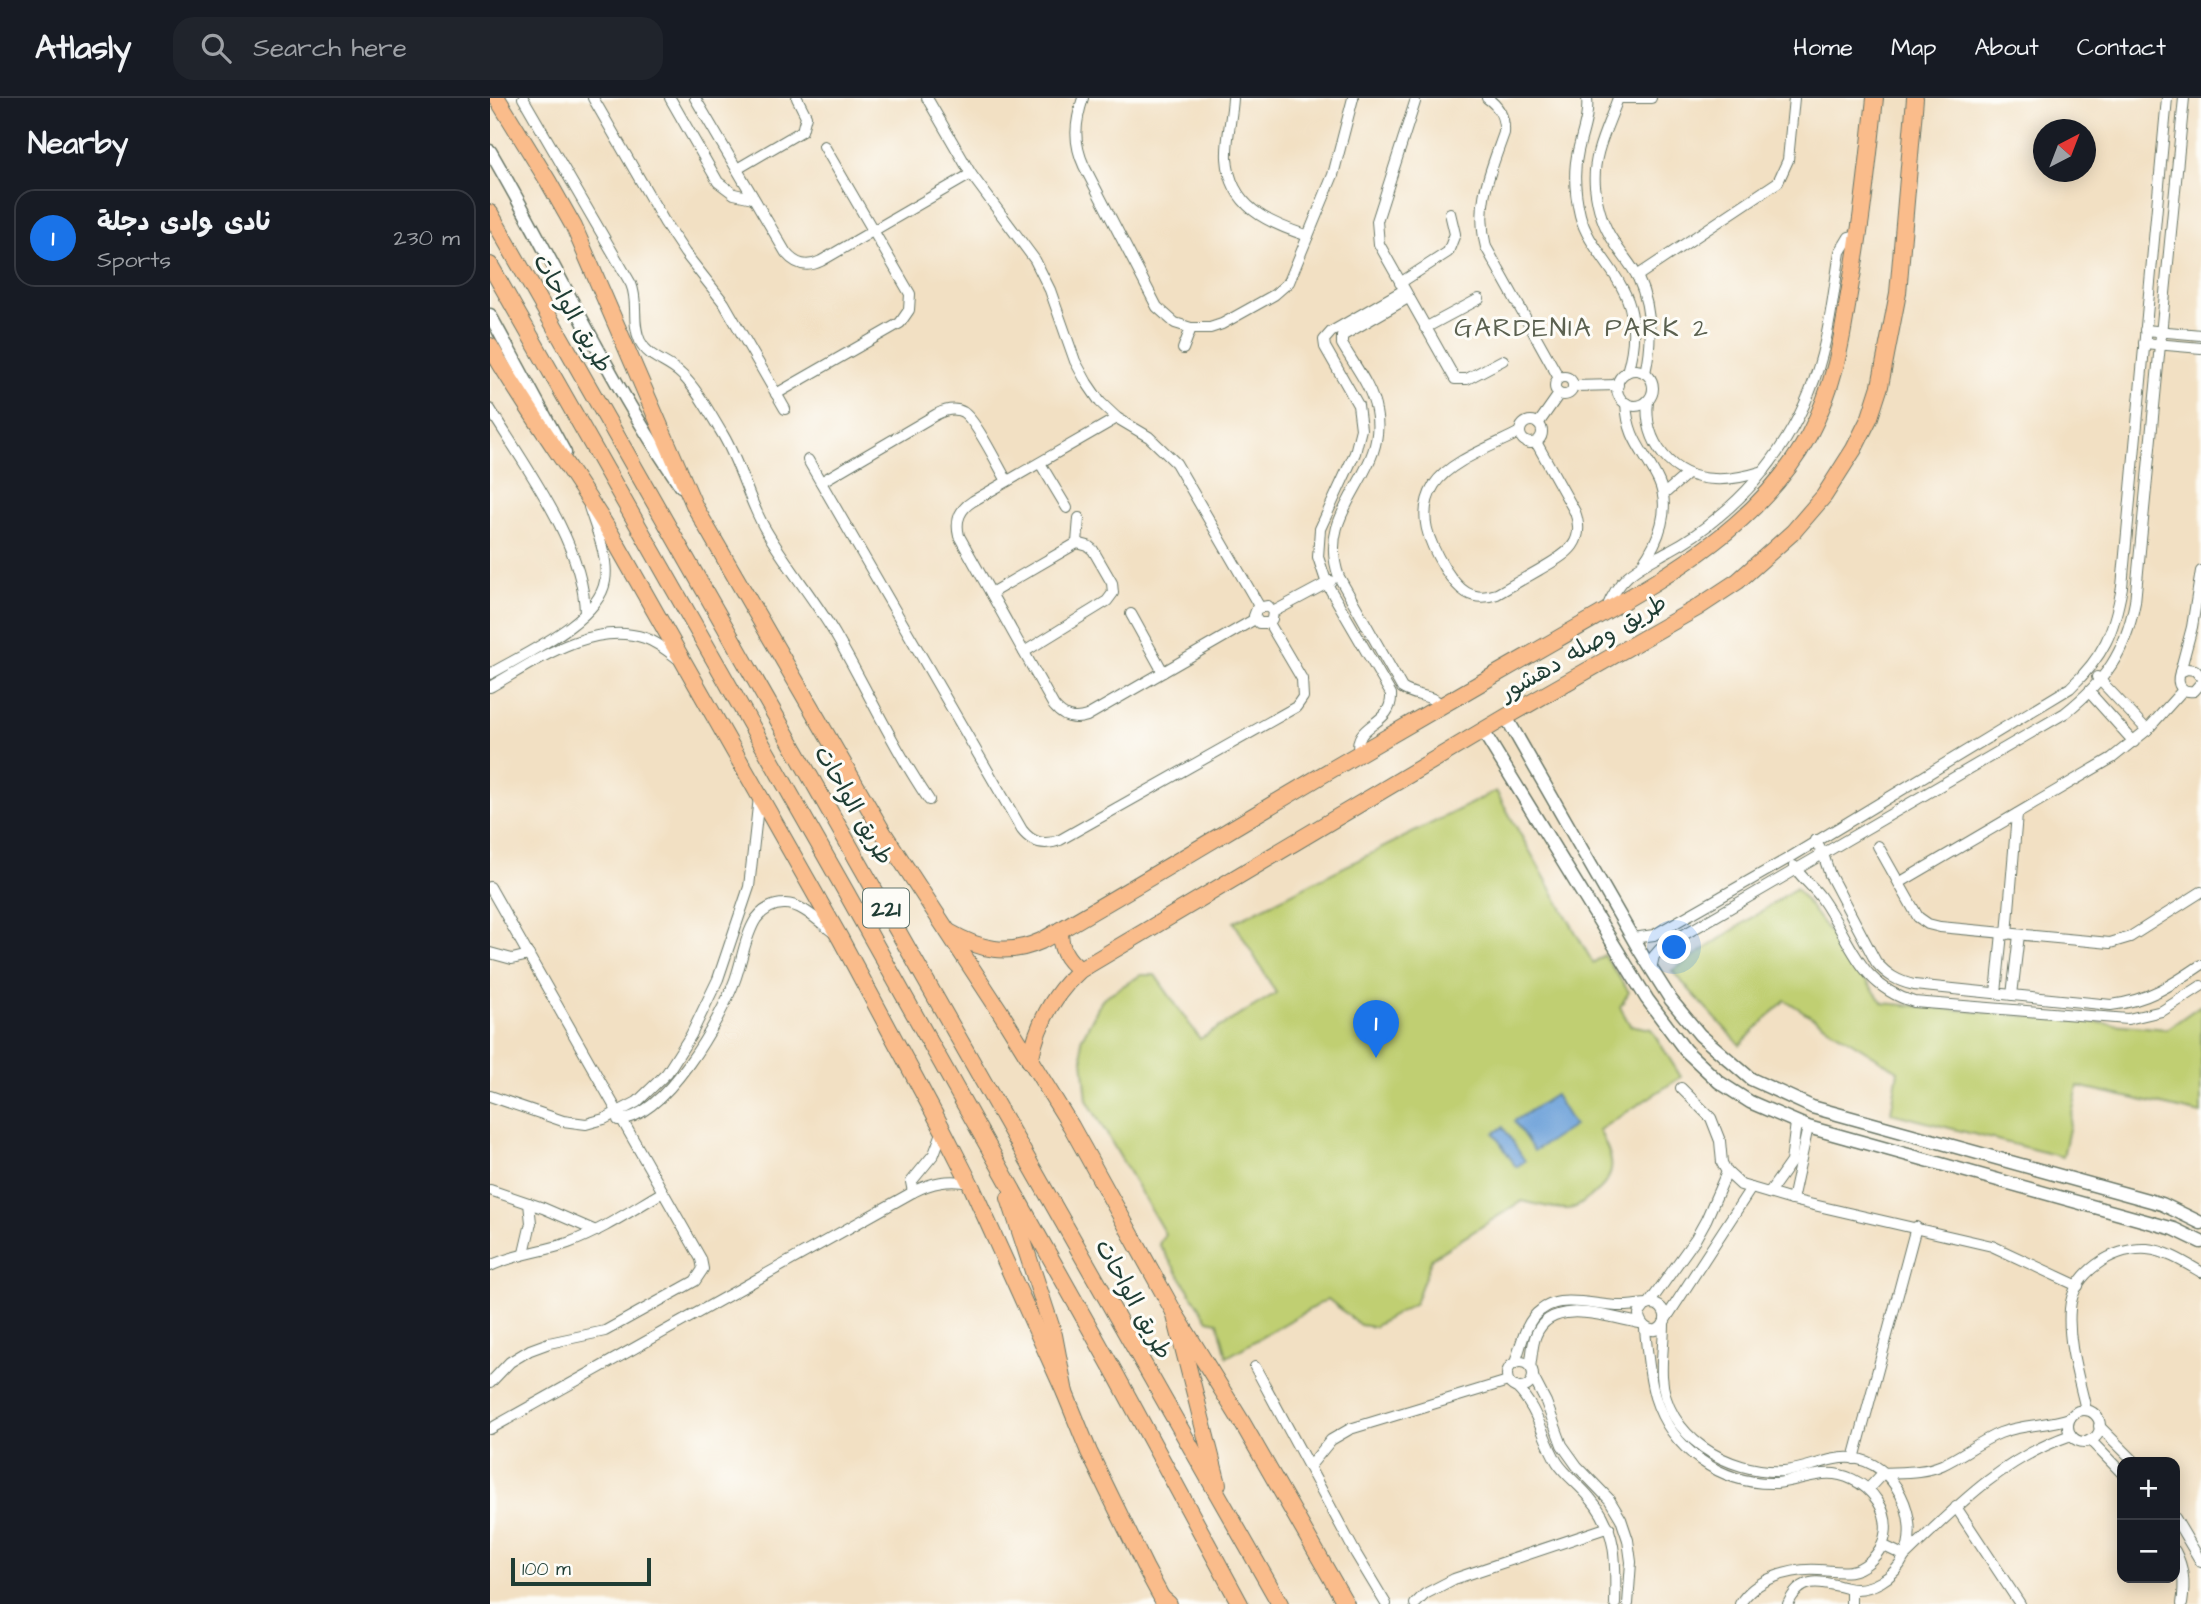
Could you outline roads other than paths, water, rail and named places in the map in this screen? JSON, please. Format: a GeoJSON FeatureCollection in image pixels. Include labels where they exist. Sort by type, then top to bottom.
{"type":"FeatureCollection","features":[{"type":"Feature","properties":{"kind":"main road"},"geometry":{"type":"LineString","coordinates":[[497,98],[579,239],[695,507],[884,834],[1030,1061],[1107,1188],[1174,1312],[1243,1424],[1346,1604]]}},
{"type":"Feature","properties":{"kind":"main road","name":"طريق وصله دهشور"},"geometry":{"type":"LineString","coordinates":[[945,930],[982,948],[1026,948],[1606,610],[1714,543],[1760,502],[1793,461],[1821,411],[1839,357],[1860,234],[1875,98]]}},
{"type":"Feature","properties":{"kind":"main road","name":"طريق وصله دهشور"},"geometry":{"type":"LineString","coordinates":[[1030,1061],[1037,1031],[1049,1006],[1080,970],[1506,717],[1697,608],[1738,581],[1793,532],[1824,496],[1842,468],[1870,417],[1880,386],[1898,293],[1915,98]]}},
{"type":"Feature","properties":{"kind":"main road","name":"طريق الواحات"},"geometry":{"type":"LineString","coordinates":[[490,213],[1280,1604]]}},
{"type":"Feature","properties":{"kind":"main road","name":"طريق الواحات"},"geometry":{"type":"LineString","coordinates":[[490,265],[668,575],[997,1162],[1240,1604]]}},
{"type":"Feature","properties":{"kind":"main road"},"geometry":{"type":"LineString","coordinates":[[490,346],[524,402],[585,490],[840,938],[970,1183],[1089,1452],[1165,1602]]}},
{"type":"Feature","properties":{"kind":"main road"},"geometry":{"type":"LineString","coordinates":[[1060,930],[1061,947],[1080,970]]}},
{"type":"Feature","properties":{"kind":"main road"},"geometry":{"type":"LineString","coordinates":[[997,1162],[1054,1335],[1065,1393]]}},
{"type":"Feature","properties":{"kind":"main road"},"geometry":{"type":"LineString","coordinates":[[1174,1312],[1224,1506]]}},
{"type":"Feature","properties":{"kind":"main road"},"geometry":{"type":"LineString","coordinates":[[1311,1546],[1317,1571],[1333,1604]]}},
{"type":"Feature","properties":{"kind":"street"},"geometry":{"type":"LineString","coordinates":[[523,98],[631,284],[636,296],[636,327],[642,344],[653,356],[682,374],[718,427],[765,528],[833,631],[887,732],[929,800]]}},
{"type":"Feature","properties":{"kind":"street"},"geometry":{"type":"LineString","coordinates":[[593,98],[670,231],[724,303],[785,409]]}},
{"type":"Feature","properties":{"kind":"street"},"geometry":{"type":"LineString","coordinates":[[670,98],[718,182],[734,194],[753,198]]}},
{"type":"Feature","properties":{"kind":"street"},"geometry":{"type":"LineString","coordinates":[[695,98],[786,253],[798,264],[814,265],[971,174]]}},
{"type":"Feature","properties":{"kind":"street"},"geometry":{"type":"LineString","coordinates":[[737,169],[802,131],[806,116],[797,98]]}},
{"type":"Feature","properties":{"kind":"street"},"geometry":{"type":"LineString","coordinates":[[927,98],[971,174],[1035,260],[1059,312],[1075,361],[1100,402],[1117,418],[1149,436],[1176,463],[1259,606]]}},
{"type":"Feature","properties":{"kind":"street"},"geometry":{"type":"LineString","coordinates":[[1083,98],[1076,141],[1084,166],[1157,307],[1175,323],[1191,328],[1210,328],[1222,324],[1282,289],[1294,274],[1333,175],[1353,98]]}},
{"type":"Feature","properties":{"kind":"street"},"geometry":{"type":"LineString","coordinates":[[1233,98],[1227,160],[1231,179],[1240,196],[1253,211],[1269,222],[1308,236]]}},
{"type":"Feature","properties":{"kind":"street"},"geometry":{"type":"LineString","coordinates":[[1487,98],[1497,106],[1504,123],[1504,133],[1484,191],[1481,219],[1486,247],[1559,378]]}},
{"type":"Feature","properties":{"kind":"street"},"geometry":{"type":"LineString","coordinates":[[1587,98],[1587,119],[1576,168],[1577,202],[1587,235],[1620,283],[1628,300],[1634,336],[1627,372],[1618,385],[1619,395],[1626,403],[1637,406],[1648,401]]}},
{"type":"Feature","properties":{"kind":"street"},"geometry":{"type":"LineString","coordinates":[[1645,373],[1650,334],[1646,304],[1637,275],[1612,240],[1604,223],[1595,185],[1595,165],[1599,145],[1619,98],[1651,98]]}},
{"type":"Feature","properties":{"kind":"street"},"geometry":{"type":"LineString","coordinates":[[1637,275],[1778,182],[1788,160],[1794,98]]}},
{"type":"Feature","properties":{"kind":"street"},"geometry":{"type":"LineString","coordinates":[[1633,938],[1654,935],[1789,858],[2070,688],[2089,670],[2110,636],[2122,587],[2167,98]]}},
{"type":"Feature","properties":{"kind":"street"},"geometry":{"type":"LineString","coordinates":[[1651,969],[1654,956],[1661,948],[2065,713],[2090,693],[2114,663],[2124,642],[2135,602],[2184,98]]}},
{"type":"Feature","properties":{"kind":"street"},"geometry":{"type":"LineString","coordinates":[[1415,102],[1377,221],[1379,244],[1452,376],[1459,380],[1467,379],[1503,360]]}},
{"type":"Feature","properties":{"kind":"street"},"geometry":{"type":"LineString","coordinates":[[776,394],[900,323],[906,317],[911,302],[909,294],[824,146]]}},
{"type":"Feature","properties":{"kind":"street"},"geometry":{"type":"LineString","coordinates":[[490,151],[661,458],[695,507]]}},
{"type":"Feature","properties":{"kind":"street"},"geometry":{"type":"LineString","coordinates":[[1442,705],[1435,698],[1413,694],[1402,688],[1339,577],[1334,563],[1334,533],[1374,449],[1378,423],[1372,397],[1341,339],[1345,332],[1404,290],[1448,252],[1455,234],[1450,213]]}},
{"type":"Feature","properties":{"kind":"street"},"geometry":{"type":"LineString","coordinates":[[1606,610],[1619,583],[1642,564],[1682,544],[1718,518],[1764,471],[1791,431],[1812,387],[1825,341],[1840,252],[1849,237],[1860,234]]}},
{"type":"Feature","properties":{"kind":"street"},"geometry":{"type":"LineString","coordinates":[[1425,328],[1479,299]]}},
{"type":"Feature","properties":{"kind":"street"},"geometry":{"type":"LineString","coordinates":[[1359,753],[1358,741],[1361,735],[1388,712],[1391,694],[1327,584],[1318,557],[1320,529],[1360,442],[1361,417],[1352,393],[1325,347],[1324,340],[1331,332],[1375,311]]}},
{"type":"Feature","properties":{"kind":"street"},"geometry":{"type":"LineString","coordinates":[[490,314],[585,490],[606,567],[606,581],[601,595],[585,613],[559,634],[490,674]]}},
{"type":"Feature","properties":{"kind":"street"},"geometry":{"type":"LineString","coordinates":[[1184,349],[1191,328]]}},
{"type":"Feature","properties":{"kind":"street"},"geometry":{"type":"LineString","coordinates":[[2145,330],[2201,335]]}},
{"type":"Feature","properties":{"kind":"street"},"geometry":{"type":"LineString","coordinates":[[2144,343],[2201,348]]}},
{"type":"Feature","properties":{"kind":"street"},"geometry":{"type":"LineString","coordinates":[[1627,372],[1636,370],[1645,373],[1653,384],[1653,393],[1648,401],[1648,426],[1652,438],[1667,459],[1688,474],[1712,479],[1764,471]]}},
{"type":"Feature","properties":{"kind":"street"},"geometry":{"type":"LineString","coordinates":[[1559,378],[1568,377],[1574,386],[1568,395],[1559,394]]}},
{"type":"Feature","properties":{"kind":"street"},"geometry":{"type":"LineString","coordinates":[[1559,378],[1555,385],[1559,394]]}},
{"type":"Feature","properties":{"kind":"street"},"geometry":{"type":"LineString","coordinates":[[1574,386],[1618,385]]}},
{"type":"Feature","properties":{"kind":"street"},"geometry":{"type":"LineString","coordinates":[[1538,424],[1559,394]]}},
{"type":"Feature","properties":{"kind":"street"},"geometry":{"type":"LineString","coordinates":[[1626,403],[1634,442],[1654,474],[1663,495],[1663,516],[1658,537],[1642,564]]}},
{"type":"Feature","properties":{"kind":"street"},"geometry":{"type":"LineString","coordinates":[[490,409],[539,486],[559,525],[582,586],[585,613]]}},
{"type":"Feature","properties":{"kind":"street"},"geometry":{"type":"LineString","coordinates":[[821,482],[937,414],[955,409],[971,419],[1007,481]]}},
{"type":"Feature","properties":{"kind":"street"},"geometry":{"type":"LineString","coordinates":[[1117,418],[966,505],[958,519],[959,536],[1054,706],[1072,719],[1091,714],[1255,619]]}},
{"type":"Feature","properties":{"kind":"street"},"geometry":{"type":"LineString","coordinates":[[1520,432],[1527,442],[1536,442],[1542,435],[1538,424],[1527,422],[1520,432],[1454,466],[1435,484],[1429,496],[1425,521],[1430,545],[1455,584],[1470,596],[1488,597],[1497,594],[1563,556],[1576,541],[1578,522],[1575,512],[1536,442]]}},
{"type":"Feature","properties":{"kind":"street"},"geometry":{"type":"LineString","coordinates":[[808,460],[1022,830],[1035,841],[1052,843],[1059,840],[1296,707],[1303,697],[1304,685],[1269,622]]}},
{"type":"Feature","properties":{"kind":"street"},"geometry":{"type":"LineString","coordinates":[[1040,463],[1067,508]]}},
{"type":"Feature","properties":{"kind":"street"},"geometry":{"type":"LineString","coordinates":[[1663,495],[1688,474]]}},
{"type":"Feature","properties":{"kind":"street"},"geometry":{"type":"LineString","coordinates":[[1335,495],[1348,501]]}},
{"type":"Feature","properties":{"kind":"street"},"geometry":{"type":"LineString","coordinates":[[1077,543],[1079,518]]}},
{"type":"Feature","properties":{"kind":"street"},"geometry":{"type":"LineString","coordinates":[[991,593],[1077,543],[1083,543],[1093,550],[1112,583],[1114,587],[1111,598],[1024,652]]}},
{"type":"Feature","properties":{"kind":"street"},"geometry":{"type":"LineString","coordinates":[[2200,689],[2190,692],[2183,690],[2178,684],[2192,627],[2201,571]]}},
{"type":"Feature","properties":{"kind":"street"},"geometry":{"type":"LineString","coordinates":[[1269,622],[1273,612],[1339,577]]}},
{"type":"Feature","properties":{"kind":"street"},"geometry":{"type":"LineString","coordinates":[[1259,606],[1268,606],[1273,612]]}},
{"type":"Feature","properties":{"kind":"street"},"geometry":{"type":"LineString","coordinates":[[1259,606],[1254,613],[1255,619],[1261,624],[1269,622]]}},
{"type":"Feature","properties":{"kind":"street"},"geometry":{"type":"LineString","coordinates":[[1131,614],[1163,672]]}},
{"type":"Feature","properties":{"kind":"street"},"geometry":{"type":"LineString","coordinates":[[491,684],[564,646],[590,637],[624,635],[645,638],[682,662]]}},
{"type":"Feature","properties":{"kind":"street"},"geometry":{"type":"LineString","coordinates":[[2180,672],[2191,668],[2201,676]]}},
{"type":"Feature","properties":{"kind":"street"},"geometry":{"type":"LineString","coordinates":[[2089,670],[2147,730]]}},
{"type":"Feature","properties":{"kind":"street"},"geometry":{"type":"LineString","coordinates":[[1391,694],[1402,688]]}},
{"type":"Feature","properties":{"kind":"street"},"geometry":{"type":"LineString","coordinates":[[1899,883],[2100,766],[2134,742],[2183,690]]}},
{"type":"Feature","properties":{"kind":"street"},"geometry":{"type":"LineString","coordinates":[[2090,693],[2134,742]]}},
{"type":"Feature","properties":{"kind":"street"},"geometry":{"type":"LineString","coordinates":[[1506,717],[1651,969],[1678,1010],[1716,1051],[1751,1079],[1806,1105],[2162,1204],[2201,1223]]}},
{"type":"Feature","properties":{"kind":"street"},"geometry":{"type":"LineString","coordinates":[[1483,731],[1647,999],[1685,1050],[1729,1089],[1802,1125],[2174,1229],[2201,1242]]}},
{"type":"Feature","properties":{"kind":"street"},"geometry":{"type":"LineString","coordinates":[[620,1115],[638,1102],[677,1061],[718,979],[749,887],[759,795]]}},
{"type":"Feature","properties":{"kind":"street"},"geometry":{"type":"LineString","coordinates":[[1996,993],[2017,814]]}},
{"type":"Feature","properties":{"kind":"street"},"geometry":{"type":"LineString","coordinates":[[1548,840],[1569,828]]}},
{"type":"Feature","properties":{"kind":"street"},"geometry":{"type":"LineString","coordinates":[[1815,840],[1876,962],[1886,973],[1899,981],[1914,985],[2111,1005],[2157,994],[2201,965]]}},
{"type":"Feature","properties":{"kind":"street"},"geometry":{"type":"LineString","coordinates":[[1878,846],[1918,917],[1928,924],[2096,943],[2117,942],[2130,937],[2201,891]]}},
{"type":"Feature","properties":{"kind":"street"},"geometry":{"type":"LineString","coordinates":[[1789,858],[1824,902],[1863,969],[1885,990],[1906,1000],[2128,1019],[2162,1010],[2201,986]]}},
{"type":"Feature","properties":{"kind":"street"},"geometry":{"type":"LineString","coordinates":[[490,887],[701,1259],[703,1269],[699,1278],[605,1331],[549,1343],[530,1350],[510,1362],[490,1383]]}},
{"type":"Feature","properties":{"kind":"street"},"geometry":{"type":"LineString","coordinates":[[490,1096],[563,1121],[586,1124],[644,1110],[686,1068],[721,1012],[753,924],[762,912],[781,904],[796,905],[840,938]]}},
{"type":"Feature","properties":{"kind":"street"},"geometry":{"type":"LineString","coordinates":[[2012,995],[2019,935]]}},
{"type":"Feature","properties":{"kind":"street"},"geometry":{"type":"LineString","coordinates":[[490,953],[512,959],[528,955]]}},
{"type":"Feature","properties":{"kind":"street"},"geometry":{"type":"LineString","coordinates":[[677,1061],[686,1068]]}},
{"type":"Feature","properties":{"kind":"street"},"geometry":{"type":"LineString","coordinates":[[1681,1088],[1711,1118],[1727,1172],[1741,1185],[1792,1200],[1992,1246],[2078,1286]]}},
{"type":"Feature","properties":{"kind":"street"},"geometry":{"type":"LineString","coordinates":[[1792,1200],[1806,1105]]}},
{"type":"Feature","properties":{"kind":"street"},"geometry":{"type":"LineString","coordinates":[[1769,1193],[1789,1167],[1802,1125]]}},
{"type":"Feature","properties":{"kind":"street"},"geometry":{"type":"LineString","coordinates":[[913,1192],[911,1182],[934,1154],[943,1130]]}},
{"type":"Feature","properties":{"kind":"street"},"geometry":{"type":"LineString","coordinates":[[1727,1172],[1696,1238],[1639,1314],[1655,1398],[1674,1434],[1692,1454],[1715,1469],[1740,1479],[1777,1483],[1816,1475],[1835,1474],[1853,1478],[1869,1488],[1882,1508],[1885,1521],[1882,1545],[1877,1554],[1861,1568],[1851,1572],[1807,1570],[1780,1575],[1754,1588],[1740,1604]]}},
{"type":"Feature","properties":{"kind":"street"},"geometry":{"type":"LineString","coordinates":[[2055,1197],[2062,1175]]}},
{"type":"Feature","properties":{"kind":"street"},"geometry":{"type":"LineString","coordinates":[[490,1429],[913,1192],[936,1182],[970,1183]]}},
{"type":"Feature","properties":{"kind":"street"},"geometry":{"type":"LineString","coordinates":[[1309,1467],[1331,1440],[1350,1429],[1512,1384],[1527,1386],[1535,1335],[1540,1327],[1556,1314],[1576,1312],[1643,1326],[1652,1331],[1659,1328],[1751,1188]]}},
{"type":"Feature","properties":{"kind":"street"},"geometry":{"type":"LineString","coordinates":[[490,1190],[596,1231]]}},
{"type":"Feature","properties":{"kind":"street"},"geometry":{"type":"LineString","coordinates":[[490,1266],[524,1253],[561,1245],[596,1231],[663,1192]]}},
{"type":"Feature","properties":{"kind":"street"},"geometry":{"type":"LineString","coordinates":[[524,1253],[531,1223],[529,1203]]}},
{"type":"Feature","properties":{"kind":"street"},"geometry":{"type":"LineString","coordinates":[[1854,1459],[1916,1227]]}},
{"type":"Feature","properties":{"kind":"street"},"geometry":{"type":"LineString","coordinates":[[2086,1410],[2072,1346],[2070,1322],[2072,1296],[2091,1268],[2109,1257],[2127,1251],[2147,1249],[2167,1253],[2201,1272]]}},
{"type":"Feature","properties":{"kind":"street"},"geometry":{"type":"LineString","coordinates":[[1515,1363],[1531,1321],[1536,1313],[1550,1304],[1563,1301],[1600,1306],[1659,1306],[1663,1310],[1664,1322],[1662,1377],[1666,1398],[1674,1417],[1687,1435],[1725,1461],[1755,1469],[1787,1471],[1839,1458],[1868,1463],[1883,1473],[1900,1493],[1909,1517],[1909,1543],[1905,1556]]}},
{"type":"Feature","properties":{"kind":"street"},"geometry":{"type":"LineString","coordinates":[[1523,1362],[1531,1372],[1562,1445],[1577,1466],[1609,1499],[1621,1519],[1631,1562],[1628,1603],[1615,1604],[1617,1562],[1609,1527],[1593,1501],[1564,1471],[1550,1448],[1533,1408],[1512,1384],[1508,1368],[1523,1362]]}},
{"type":"Feature","properties":{"kind":"street"},"geometry":{"type":"LineString","coordinates":[[1255,1367],[1386,1604]]}},
{"type":"Feature","properties":{"kind":"street"},"geometry":{"type":"LineString","coordinates":[[2099,1426],[2097,1434],[2090,1440],[2077,1440],[2068,1429],[2074,1413],[2086,1410],[2095,1414],[2099,1426],[2130,1457]]}},
{"type":"Feature","properties":{"kind":"street"},"geometry":{"type":"LineString","coordinates":[[1869,1488],[1883,1473],[1913,1472],[1941,1465],[2002,1433],[2070,1418]]}},
{"type":"Feature","properties":{"kind":"street"},"geometry":{"type":"LineString","coordinates":[[1788,1604],[1795,1592],[1816,1582],[1827,1582],[1851,1589],[1878,1584],[1976,1489],[2032,1451],[2071,1435]]}},
{"type":"Feature","properties":{"kind":"street"},"geometry":{"type":"LineString","coordinates":[[2090,1440],[2117,1468]]}},
{"type":"Feature","properties":{"kind":"street"},"geometry":{"type":"LineString","coordinates":[[1550,1448],[1562,1445]]}},
{"type":"Feature","properties":{"kind":"street"},"geometry":{"type":"LineString","coordinates":[[1753,1481],[1756,1476],[1755,1469]]}},
{"type":"Feature","properties":{"kind":"street"},"geometry":{"type":"LineString","coordinates":[[1956,1507],[2020,1604]]}},
{"type":"Feature","properties":{"kind":"street"},"geometry":{"type":"LineString","coordinates":[[2176,1520],[2201,1562]]}},
{"type":"Feature","properties":{"kind":"street"},"geometry":{"type":"LineString","coordinates":[[1415,1604],[1425,1594],[1454,1579],[1609,1527]]}},
{"type":"Feature","properties":{"kind":"street"},"geometry":{"type":"LineString","coordinates":[[1882,1545],[1905,1556]]}},
{"type":"Feature","properties":{"kind":"street"},"geometry":{"type":"LineString","coordinates":[[2180,1561],[2181,1602]]}},
{"type":"Feature","properties":{"kind":"street"},"geometry":{"type":"LineString","coordinates":[[1851,1589],[1851,1604]]}},
{"type":"Feature","properties":{"kind":"water"},"geometry":{"type":"Polygon","coordinates":[[[1555,1095],[1574,1126],[1534,1151],[1514,1121],[1555,1095]]]}},
{"type":"Feature","properties":{"kind":"water"},"geometry":{"type":"Polygon","coordinates":[[[1503,1127],[1525,1161],[1516,1167],[1494,1133],[1503,1127]]]}},
{"type":"Feature","properties":{"kind":"place","name":"نادى وادى دجلة"},"geometry":{"type":"Point","coordinates":[1376,1058]}},
{"type":"Feature","properties":{"kind":"district","name":"GARDENIA PARK 2"},"geometry":{"type":"Point","coordinates":[1582,327]}}]}
